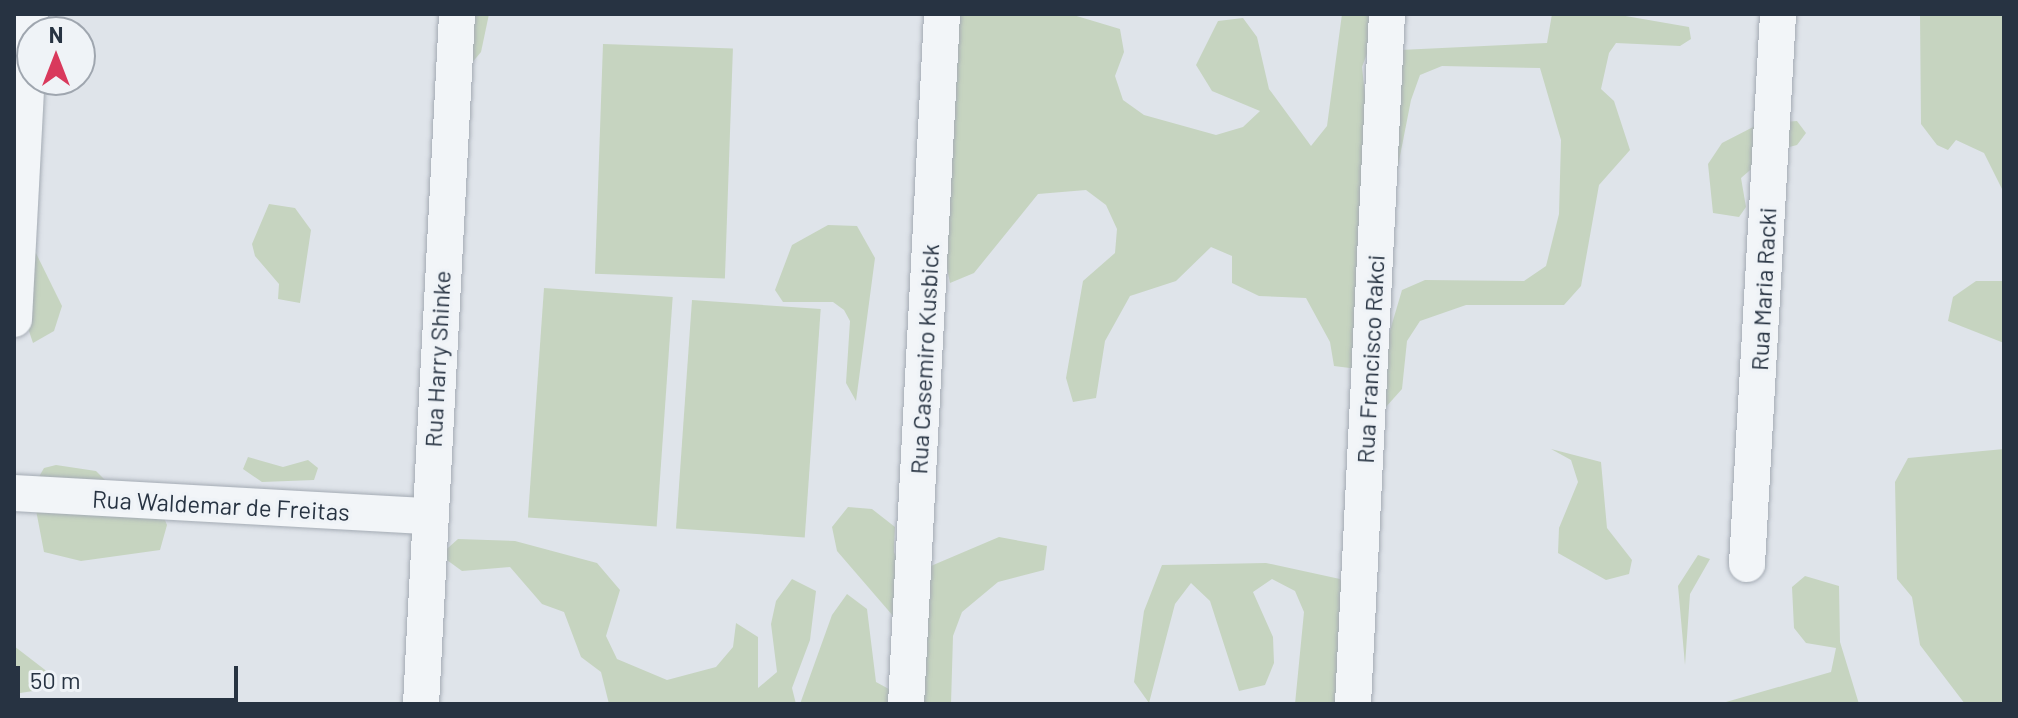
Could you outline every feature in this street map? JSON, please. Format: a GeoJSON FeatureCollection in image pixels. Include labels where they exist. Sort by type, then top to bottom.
{"type":"FeatureCollection","features":[{"type":"Feature","properties":{"kind":"street"},"geometry":{"type":"LineString","coordinates":[[14,319],[30,14]]}},
{"type":"Feature","properties":{"kind":"street","name":"Rua Harry Shinke"},"geometry":{"type":"LineString","coordinates":[[421,704],[428,516],[457,14]]}},
{"type":"Feature","properties":{"kind":"street","name":"Rua Casemiro Kusbick"},"geometry":{"type":"LineString","coordinates":[[906,704],[942,14]]}},
{"type":"Feature","properties":{"kind":"street","name":"Rua Francisco Rakci"},"geometry":{"type":"LineString","coordinates":[[1353,704],[1387,14]]}},
{"type":"Feature","properties":{"kind":"street","name":"Rua Maria Racki"},"geometry":{"type":"LineString","coordinates":[[1747,564],[1778,14]]}},
{"type":"Feature","properties":{"kind":"street","name":"Rua Waldemar de Freitas"},"geometry":{"type":"LineString","coordinates":[[14,493],[428,516]]}},
{"type":"Feature","properties":{"kind":"green space"},"geometry":{"type":"Polygon","coordinates":[[[461,14],[489,14],[481,52],[466,70],[461,14]]]}},
{"type":"Feature","properties":{"kind":"green space"},"geometry":{"type":"Polygon","coordinates":[[[943,14],[1070,14],[1120,29],[1124,52],[1115,76],[1123,100],[1144,115],[1216,135],[1243,127],[1260,111],[1212,91],[1196,65],[1218,21],[1243,18],[1257,37],[1269,89],[1311,146],[1327,126],[1342,14],[1382,14],[1362,67],[1365,95],[1400,50],[1547,43],[1552,14],[1614,14],[1689,27],[1691,39],[1680,46],[1616,43],[1609,53],[1601,89],[1614,101],[1630,150],[1599,185],[1581,286],[1564,305],[1466,305],[1420,321],[1407,341],[1402,389],[1385,408],[1381,361],[1402,290],[1425,280],[1524,281],[1546,266],[1559,214],[1561,140],[1540,68],[1442,66],[1420,75],[1411,100],[1358,369],[1334,366],[1330,342],[1306,298],[1259,296],[1232,283],[1232,256],[1211,247],[1176,281],[1130,296],[1105,341],[1096,398],[1073,402],[1066,378],[1083,281],[1115,253],[1117,229],[1106,205],[1086,190],[1038,194],[974,273],[950,283],[938,223],[943,14]]]}},
{"type":"Feature","properties":{"kind":"green space"},"geometry":{"type":"Polygon","coordinates":[[[1920,14],[2004,14],[2004,193],[1984,153],[1956,140],[1948,150],[1937,145],[1921,124],[1920,14]]]}},
{"type":"Feature","properties":{"kind":"green space"},"geometry":{"type":"Polygon","coordinates":[[[603,44],[733,49],[725,278],[595,274],[603,44]]]}},
{"type":"Feature","properties":{"kind":"green space"},"geometry":{"type":"Polygon","coordinates":[[[1797,121],[1806,133],[1797,145],[1771,152],[1741,178],[1746,207],[1739,217],[1713,213],[1708,164],[1722,143],[1759,124],[1797,121]]]}},
{"type":"Feature","properties":{"kind":"green space"},"geometry":{"type":"Polygon","coordinates":[[[269,204],[295,208],[311,230],[300,303],[278,299],[279,284],[255,256],[252,244],[269,204]]]}},
{"type":"Feature","properties":{"kind":"green space"},"geometry":{"type":"Polygon","coordinates":[[[828,225],[857,226],[875,258],[856,401],[846,383],[850,321],[844,310],[833,302],[783,302],[775,290],[792,245],[828,225]]]}},
{"type":"Feature","properties":{"kind":"green space"},"geometry":{"type":"Polygon","coordinates":[[[29,239],[62,306],[54,331],[33,343],[26,322],[29,239]]]}},
{"type":"Feature","properties":{"kind":"green space"},"geometry":{"type":"Polygon","coordinates":[[[1976,281],[2004,281],[2004,343],[1948,321],[1953,297],[1976,281]]]}},
{"type":"Feature","properties":{"kind":"green space"},"geometry":{"type":"Polygon","coordinates":[[[544,288],[673,297],[657,526],[528,517],[544,288]]]}},
{"type":"Feature","properties":{"kind":"green space"},"geometry":{"type":"Polygon","coordinates":[[[692,300],[821,309],[805,537],[676,528],[692,300]]]}},
{"type":"Feature","properties":{"kind":"green space"},"geometry":{"type":"Polygon","coordinates":[[[1551,449],[1601,462],[1607,528],[1632,560],[1629,574],[1606,580],[1558,553],[1559,528],[1578,482],[1571,460],[1551,449]]]}},
{"type":"Feature","properties":{"kind":"green space"},"geometry":{"type":"Polygon","coordinates":[[[2004,449],[2004,704],[1965,704],[1920,645],[1912,597],[1897,579],[1895,482],[1908,458],[2004,449]]]}},
{"type":"Feature","properties":{"kind":"green space"},"geometry":{"type":"Polygon","coordinates":[[[248,457],[283,467],[308,460],[318,468],[314,480],[262,482],[243,469],[248,457]]]}},
{"type":"Feature","properties":{"kind":"green space"},"geometry":{"type":"Polygon","coordinates":[[[56,465],[96,471],[115,490],[162,513],[167,525],[160,550],[81,561],[44,552],[32,489],[44,468],[56,465]]]}},
{"type":"Feature","properties":{"kind":"green space"},"geometry":{"type":"Polygon","coordinates":[[[848,507],[872,509],[895,527],[894,552],[905,577],[999,537],[1047,546],[1044,570],[998,582],[962,612],[953,636],[951,704],[800,704],[832,615],[847,594],[867,609],[876,682],[898,694],[900,624],[837,551],[832,527],[848,507]]]}},
{"type":"Feature","properties":{"kind":"green space"},"geometry":{"type":"Polygon","coordinates":[[[458,539],[515,541],[597,563],[620,590],[606,636],[617,659],[667,680],[716,667],[733,647],[736,623],[758,637],[758,688],[777,672],[771,624],[776,601],[792,579],[816,591],[810,640],[792,688],[796,704],[609,704],[601,672],[581,657],[564,612],[542,604],[510,567],[462,571],[440,555],[458,539]]]}},
{"type":"Feature","properties":{"kind":"green space"},"geometry":{"type":"Polygon","coordinates":[[[1698,555],[1710,559],[1690,594],[1685,665],[1678,586],[1698,555]]]}},
{"type":"Feature","properties":{"kind":"green space"},"geometry":{"type":"Polygon","coordinates":[[[1266,563],[1340,579],[1352,601],[1346,704],[1295,704],[1304,612],[1295,591],[1272,579],[1253,592],[1273,637],[1274,663],[1265,685],[1239,691],[1210,601],[1191,583],[1175,604],[1149,703],[1134,682],[1144,611],[1162,565],[1266,563]]]}},
{"type":"Feature","properties":{"kind":"green space"},"geometry":{"type":"Polygon","coordinates":[[[1805,576],[1839,586],[1840,642],[1859,704],[1719,704],[1831,672],[1836,648],[1806,643],[1794,628],[1792,587],[1805,576]]]}},
{"type":"Feature","properties":{"kind":"green space"},"geometry":{"type":"Polygon","coordinates":[[[14,646],[53,676],[52,688],[14,694],[14,646]]]}}]}
